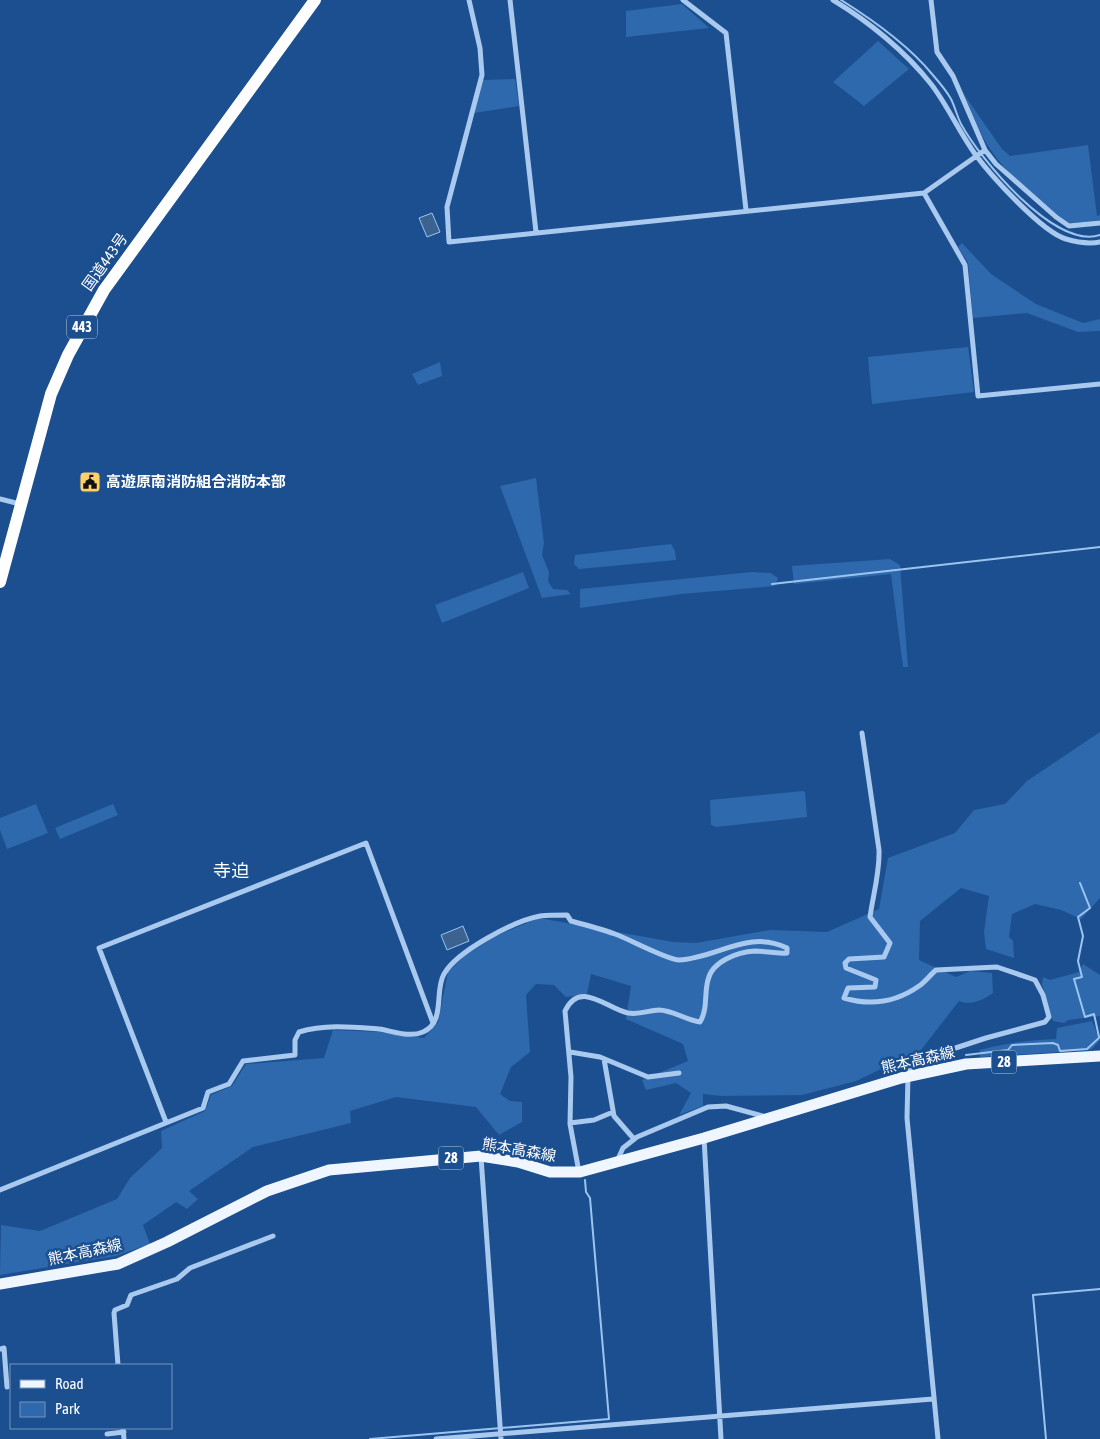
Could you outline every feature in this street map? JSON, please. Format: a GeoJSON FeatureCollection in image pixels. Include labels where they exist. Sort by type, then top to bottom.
{"type":"FeatureCollection","features":[{"type":"Feature","properties":{"kind":"highway","name":"国道443号"},"geometry":{"type":"LineString","coordinates":[[0,582],[51,394],[82,327],[104,290],[315,0]]}},
{"type":"Feature","properties":{"kind":"main road","name":"熊本高森線"},"geometry":{"type":"LineString","coordinates":[[0,1284],[118,1264],[167,1242],[267,1191],[329,1170],[481,1156],[518,1162],[550,1172],[580,1172],[704,1138],[904,1077],[966,1064],[1100,1056]]}},
{"type":"Feature","properties":{"kind":"street"},"geometry":{"type":"LineString","coordinates":[[469,0],[480,48],[482,74],[447,207],[449,242],[924,193],[985,150]]}},
{"type":"Feature","properties":{"kind":"street"},"geometry":{"type":"LineString","coordinates":[[510,0],[536,232]]}},
{"type":"Feature","properties":{"kind":"street"},"geometry":{"type":"LineString","coordinates":[[684,0],[726,33],[746,210]]}},
{"type":"Feature","properties":{"kind":"street"},"geometry":{"type":"LineString","coordinates":[[833,0],[899,50],[918,70],[946,107],[976,155],[1002,186],[1038,221],[1065,239],[1092,243],[1100,242]]}},
{"type":"Feature","properties":{"kind":"street"},"geometry":{"type":"LineString","coordinates":[[931,0],[937,52],[953,76],[985,150],[996,164],[1056,217],[1069,226],[1100,223]]}},
{"type":"Feature","properties":{"kind":"street"},"geometry":{"type":"LineString","coordinates":[[924,193],[965,265],[978,396],[1100,384]]}},
{"type":"Feature","properties":{"kind":"street"},"geometry":{"type":"LineString","coordinates":[[0,499],[20,504]]}},
{"type":"Feature","properties":{"kind":"street"},"geometry":{"type":"LineString","coordinates":[[862,733],[879,850],[879,866],[875,876],[870,917],[890,943],[884,957],[849,959],[845,963],[846,968],[852,972],[876,980],[875,987],[848,988],[844,998],[859,1003],[884,1003],[920,986],[936,970],[997,967],[1035,980],[1043,995],[1049,1017],[1045,1022],[986,1038],[919,1060],[904,1077],[938,1439]]}},
{"type":"Feature","properties":{"kind":"street"},"geometry":{"type":"LineString","coordinates":[[166,1122],[99,948],[366,843],[433,1023]]}},
{"type":"Feature","properties":{"kind":"street"},"geometry":{"type":"LineString","coordinates":[[0,1190],[203,1108],[208,1092],[229,1084],[244,1061],[295,1055],[295,1040],[300,1032],[309,1029],[338,1026],[411,1035],[425,1032],[433,1023],[438,1011],[440,984],[444,973],[462,954],[495,934],[538,916],[567,916],[571,920],[616,934],[678,960],[733,945],[763,940],[776,942],[787,948],[787,953],[771,954],[753,951],[726,959],[715,965],[708,978],[704,1015],[700,1022],[659,1010],[648,1014],[627,1012],[595,998],[574,998],[566,1011],[570,1052],[570,1122],[580,1172]]}},
{"type":"Feature","properties":{"kind":"street"},"geometry":{"type":"LineString","coordinates":[[570,1052],[604,1058],[648,1077],[679,1073]]}},
{"type":"Feature","properties":{"kind":"street"},"geometry":{"type":"LineString","coordinates":[[604,1058],[612,1112],[634,1139]]}},
{"type":"Feature","properties":{"kind":"street"},"geometry":{"type":"LineString","coordinates":[[617,1162],[623,1148],[634,1139],[708,1107],[726,1106],[769,1118]]}},
{"type":"Feature","properties":{"kind":"street"},"geometry":{"type":"LineString","coordinates":[[570,1122],[594,1120],[612,1112]]}},
{"type":"Feature","properties":{"kind":"street"},"geometry":{"type":"LineString","coordinates":[[704,1138],[721,1439]]}},
{"type":"Feature","properties":{"kind":"street"},"geometry":{"type":"LineString","coordinates":[[481,1156],[501,1436]]}},
{"type":"Feature","properties":{"kind":"street"},"geometry":{"type":"LineString","coordinates":[[118,1364],[114,1313],[115,1310],[127,1305],[131,1295],[178,1279],[190,1268],[273,1236]]}},
{"type":"Feature","properties":{"kind":"street"},"geometry":{"type":"LineString","coordinates":[[0,1349],[4,1348],[7,1387]]}},
{"type":"Feature","properties":{"kind":"street"},"geometry":{"type":"LineString","coordinates":[[436,1439],[501,1436],[933,1399]]}},
{"type":"Feature","properties":{"kind":"street"},"geometry":{"type":"LineString","coordinates":[[107,1434],[124,1430],[124,1439]]}},
{"type":"Feature","properties":{"kind":"green space"},"geometry":{"type":"Polygon","coordinates":[[[682,4],[709,28],[626,37],[626,11],[682,4]]]}},
{"type":"Feature","properties":{"kind":"green space"},"geometry":{"type":"Polygon","coordinates":[[[878,41],[909,69],[864,106],[833,82],[878,41]]]}},
{"type":"Feature","properties":{"kind":"green space"},"geometry":{"type":"Polygon","coordinates":[[[515,79],[519,106],[474,113],[482,80],[515,79]]]}},
{"type":"Feature","properties":{"kind":"green space"},"geometry":{"type":"Polygon","coordinates":[[[963,93],[1002,149],[1010,156],[1088,145],[1097,216],[1100,215],[1100,220],[1072,224],[1049,209],[1027,191],[998,160],[986,143],[963,93]]]}},
{"type":"Feature","properties":{"kind":"green space"},"geometry":{"type":"Polygon","coordinates":[[[962,243],[991,274],[1036,304],[1083,323],[1100,319],[1100,331],[1078,332],[1027,313],[973,318],[968,263],[958,247],[962,243]]]}},
{"type":"Feature","properties":{"kind":"green space"},"geometry":{"type":"Polygon","coordinates":[[[968,347],[974,392],[872,404],[868,357],[968,347]]]}},
{"type":"Feature","properties":{"kind":"green space"},"geometry":{"type":"Polygon","coordinates":[[[440,362],[442,376],[418,385],[412,374],[440,362]]]}},
{"type":"Feature","properties":{"kind":"green space"},"geometry":{"type":"Polygon","coordinates":[[[536,478],[544,543],[542,555],[549,572],[548,581],[553,589],[567,590],[571,594],[542,598],[500,486],[536,478]]]}},
{"type":"Feature","properties":{"kind":"green space"},"geometry":{"type":"Polygon","coordinates":[[[671,544],[675,551],[676,560],[579,569],[574,564],[575,555],[671,544]]]}},
{"type":"Feature","properties":{"kind":"green space"},"geometry":{"type":"Polygon","coordinates":[[[890,559],[900,565],[908,667],[903,667],[891,574],[794,584],[792,566],[890,559]]]}},
{"type":"Feature","properties":{"kind":"green space"},"geometry":{"type":"Polygon","coordinates":[[[523,572],[529,588],[442,623],[435,605],[523,572]]]}},
{"type":"Feature","properties":{"kind":"green space"},"geometry":{"type":"Polygon","coordinates":[[[752,572],[771,573],[778,578],[775,586],[682,594],[580,608],[580,589],[752,572]]]}},
{"type":"Feature","properties":{"kind":"green space"},"geometry":{"type":"Polygon","coordinates":[[[1100,732],[1100,898],[1081,919],[1061,910],[1035,904],[1012,914],[1009,937],[1013,941],[1014,958],[986,949],[984,932],[989,896],[961,888],[920,921],[919,960],[956,977],[970,971],[992,973],[993,993],[977,1001],[968,1003],[959,1001],[921,1050],[856,1081],[802,1095],[721,1096],[703,1094],[703,1106],[679,1115],[691,1093],[676,1083],[646,1090],[642,1080],[688,1061],[683,1044],[626,1019],[631,986],[591,974],[587,994],[566,997],[554,985],[536,984],[526,995],[530,1052],[511,1067],[500,1094],[510,1101],[522,1102],[522,1122],[499,1135],[476,1107],[396,1097],[350,1111],[351,1123],[253,1147],[189,1191],[198,1199],[187,1209],[176,1202],[143,1225],[150,1244],[116,1256],[0,1275],[1,1225],[40,1231],[117,1199],[130,1178],[162,1148],[161,1131],[205,1111],[211,1095],[232,1086],[246,1064],[324,1058],[333,1030],[381,1032],[424,1038],[438,1022],[448,972],[465,955],[498,935],[539,918],[673,942],[696,943],[770,930],[827,932],[879,909],[888,858],[955,833],[974,810],[1005,804],[1027,781],[1100,732]]]}},
{"type":"Feature","properties":{"kind":"green space"},"geometry":{"type":"Polygon","coordinates":[[[805,792],[807,817],[716,827],[711,825],[710,800],[805,792]]]}},
{"type":"Feature","properties":{"kind":"green space"},"geometry":{"type":"Polygon","coordinates":[[[36,804],[48,833],[7,849],[0,830],[0,818],[36,804]]]}},
{"type":"Feature","properties":{"kind":"green space"},"geometry":{"type":"Polygon","coordinates":[[[113,804],[118,815],[60,839],[55,828],[113,804]]]}},
{"type":"Feature","properties":{"kind":"green space"},"geometry":{"type":"Polygon","coordinates":[[[1083,964],[1100,975],[1100,1016],[1068,1020],[1064,1023],[1053,1021],[1042,984],[1043,977],[1050,980],[1079,972],[1083,964]]]}},
{"type":"Feature","properties":{"kind":"green space"},"geometry":{"type":"Polygon","coordinates":[[[1092,1021],[1100,1040],[1091,1050],[980,1057],[980,1050],[1018,1042],[1056,1039],[1057,1028],[1092,1021]]]}},
{"type":"Feature","properties":{"kind":"shaded area"},"geometry":{"type":"Polygon","coordinates":[[[432,213],[440,232],[427,237],[419,218],[432,213]]]}},
{"type":"Feature","properties":{"kind":"shaded area"},"geometry":{"type":"Polygon","coordinates":[[[463,926],[469,941],[447,950],[441,935],[463,926]]]}},
{"type":"Feature","properties":{"kind":"waterway"},"geometry":{"type":"LineString","coordinates":[[841,0],[890,34],[923,63],[949,96],[961,124],[984,158],[1021,198],[1041,216],[1062,229],[1082,236],[1100,235]]}},
{"type":"Feature","properties":{"kind":"waterway"},"geometry":{"type":"LineString","coordinates":[[772,584],[1100,547]]}},
{"type":"Feature","properties":{"kind":"waterway"},"geometry":{"type":"LineString","coordinates":[[1080,883],[1090,908],[1078,917],[1083,936],[1078,961],[1082,977],[1074,979],[1085,1017],[1094,1014],[1099,1037]]}},
{"type":"Feature","properties":{"kind":"waterway"},"geometry":{"type":"LineString","coordinates":[[966,1055],[1008,1050],[1012,1045],[1053,1043],[1058,1045],[1060,1051],[1087,1049],[1100,1037]]}},
{"type":"Feature","properties":{"kind":"waterway"},"geometry":{"type":"LineString","coordinates":[[370,1439],[609,1419],[590,1198],[586,1192],[585,1180]]}},
{"type":"Feature","properties":{"kind":"waterway"},"geometry":{"type":"LineString","coordinates":[[1046,1439],[1033,1295],[1100,1289]]}},
{"type":"Feature","properties":{"kind":"place","name":"高遊原南消防組合消防本部"},"geometry":{"type":"Point","coordinates":[90,482]}},
{"type":"Feature","properties":{"kind":"district","name":"寺迫"},"geometry":{"type":"Point","coordinates":[231,871]}}]}
